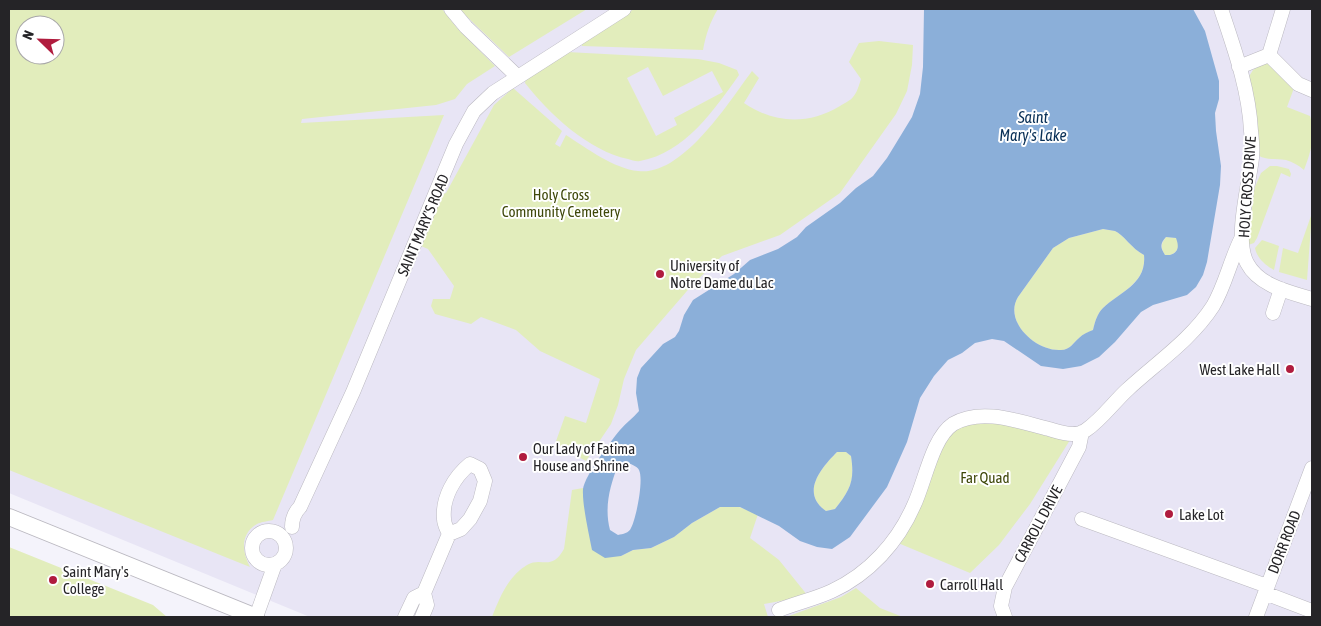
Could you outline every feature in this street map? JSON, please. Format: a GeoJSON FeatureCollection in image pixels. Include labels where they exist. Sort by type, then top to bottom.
{"type":"FeatureCollection","features":[{"type":"Feature","properties":{"kind":"main road"},"geometry":{"type":"LineString","coordinates":[[9,516],[256,617]]}},
{"type":"Feature","properties":{"kind":"street"},"geometry":{"type":"LineString","coordinates":[[451,9],[466,27],[518,77]]}},
{"type":"Feature","properties":{"kind":"street","name":"SAINT MARY'S ROAD"},"geometry":{"type":"LineString","coordinates":[[256,617],[275,564],[284,557],[286,552],[285,541],[301,515],[300,507],[353,392],[456,144],[474,111],[481,102],[624,9]]}},
{"type":"Feature","properties":{"kind":"street","name":"HOLY CROSS DRIVE"},"geometry":{"type":"LineString","coordinates":[[1220,9],[1239,67],[1248,105],[1252,155],[1241,239],[1246,262],[1259,278],[1281,289],[1312,299]]}},
{"type":"Feature","properties":{"kind":"street"},"geometry":{"type":"LineString","coordinates":[[1239,67],[1268,55],[1283,9]]}},
{"type":"Feature","properties":{"kind":"street"},"geometry":{"type":"LineString","coordinates":[[1268,55],[1298,84],[1312,90]]}},
{"type":"Feature","properties":{"kind":"street"},"geometry":{"type":"LineString","coordinates":[[779,610],[833,591],[866,570],[881,555],[904,526],[915,504],[941,436],[953,424],[975,417],[989,417],[1008,419],[1067,433],[1082,432],[1088,429],[1201,322],[1216,299],[1241,239]]}},
{"type":"Feature","properties":{"kind":"street"},"geometry":{"type":"LineString","coordinates":[[1273,313],[1281,289]]}},
{"type":"Feature","properties":{"kind":"street","name":"CARROLL DRIVE"},"geometry":{"type":"LineString","coordinates":[[1005,617],[1001,606],[1002,595],[1079,447],[1082,432]]}},
{"type":"Feature","properties":{"kind":"street","name":"DORR ROAD"},"geometry":{"type":"LineString","coordinates":[[1256,617],[1312,468]]}},
{"type":"Feature","properties":{"kind":"street"},"geometry":{"type":"LineString","coordinates":[[1082,519],[1266,589],[1312,611]]}},
{"type":"Feature","properties":{"kind":"street"},"geometry":{"type":"LineString","coordinates":[[275,564],[264,564],[255,557],[253,552],[254,541],[261,533],[266,531],[277,532],[285,541]]}},
{"type":"Feature","properties":{"kind":"street"},"geometry":{"type":"LineString","coordinates":[[422,617],[427,605],[424,593],[449,534]]}},
{"type":"Feature","properties":{"kind":"street"},"geometry":{"type":"LineString","coordinates":[[405,617],[414,598],[424,593]]}},
{"type":"Feature","properties":{"kind":"shaded area","name":"University of Notre Dame du Lac"},"geometry":{"type":"Polygon","coordinates":[[[9,9],[1312,9],[1312,617],[310,617],[9,493],[9,9]]]}},
{"type":"Feature","properties":{"kind":"green space"},"geometry":{"type":"Polygon","coordinates":[[[9,9],[442,9],[457,28],[495,66],[467,84],[455,99],[436,105],[302,119],[301,123],[444,115],[273,520],[257,524],[251,528],[245,538],[245,555],[250,567],[9,470],[9,9]]]}},
{"type":"Feature","properties":{"kind":"green space"},"geometry":{"type":"Polygon","coordinates":[[[459,9],[587,9],[509,57],[459,9]]]}},
{"type":"Feature","properties":{"kind":"green space"},"geometry":{"type":"Polygon","coordinates":[[[634,9],[718,9],[709,28],[703,50],[582,46],[581,43],[634,9]]]}},
{"type":"Feature","properties":{"kind":"green space","name":"Holy Cross Community Cemetery"},"geometry":{"type":"Polygon","coordinates":[[[879,41],[913,45],[912,65],[907,91],[896,114],[840,193],[780,235],[722,256],[693,284],[636,350],[624,379],[611,424],[586,461],[555,444],[565,416],[586,423],[600,379],[540,351],[516,330],[481,317],[471,324],[435,314],[431,306],[433,299],[450,299],[454,286],[428,249],[421,246],[443,194],[446,193],[494,105],[513,88],[562,131],[555,144],[560,147],[566,135],[601,157],[620,166],[638,171],[655,170],[671,162],[703,135],[731,101],[752,71],[759,78],[744,103],[768,115],[792,120],[804,119],[828,112],[850,100],[858,89],[861,79],[849,62],[859,43],[879,41]]]}},
{"type":"Feature","properties":{"kind":"green space"},"geometry":{"type":"Polygon","coordinates":[[[567,52],[698,59],[719,63],[737,70],[739,75],[709,115],[685,140],[656,156],[638,161],[613,155],[571,130],[535,95],[525,83],[526,77],[567,52]],[[648,67],[627,78],[656,136],[677,125],[674,118],[723,92],[712,71],[663,96],[648,67]]]}},
{"type":"Feature","properties":{"kind":"green space"},"geometry":{"type":"Polygon","coordinates":[[[1262,64],[1270,64],[1294,88],[1287,107],[1310,116],[1313,130],[1312,143],[1304,170],[1289,161],[1268,159],[1258,155],[1248,78],[1253,70],[1262,64]]]}},
{"type":"Feature","properties":{"kind":"green space"},"geometry":{"type":"Polygon","coordinates":[[[1270,166],[1289,169],[1291,174],[1290,177],[1281,173],[1257,238],[1254,243],[1248,245],[1254,189],[1261,173],[1270,166]]]}},
{"type":"Feature","properties":{"kind":"green space"},"geometry":{"type":"Polygon","coordinates":[[[1312,213],[1307,280],[1279,272],[1283,248],[1298,253],[1312,213]]]}},
{"type":"Feature","properties":{"kind":"green space"},"geometry":{"type":"Polygon","coordinates":[[[1103,229],[1115,231],[1144,255],[1144,265],[1141,273],[1131,286],[1101,310],[1096,318],[1093,330],[1082,335],[1069,348],[1061,350],[1042,346],[1024,333],[1018,325],[1015,316],[1015,306],[1018,297],[1053,248],[1069,238],[1103,229]]]}},
{"type":"Feature","properties":{"kind":"green space"},"geometry":{"type":"Polygon","coordinates":[[[1166,237],[1177,238],[1178,248],[1170,255],[1165,255],[1162,248],[1166,237]]]}},
{"type":"Feature","properties":{"kind":"green space"},"geometry":{"type":"Polygon","coordinates":[[[1262,240],[1279,246],[1274,270],[1262,261],[1256,252],[1255,248],[1262,240]]]}},
{"type":"Feature","properties":{"kind":"green space","name":"Far Quad"},"geometry":{"type":"Polygon","coordinates":[[[981,422],[1001,424],[1070,440],[1030,504],[999,545],[970,573],[898,543],[949,432],[961,425],[981,422]]]}},
{"type":"Feature","properties":{"kind":"green space"},"geometry":{"type":"Polygon","coordinates":[[[837,452],[846,452],[851,456],[852,479],[848,490],[835,509],[826,511],[818,504],[814,496],[814,489],[820,473],[837,452]]]}},
{"type":"Feature","properties":{"kind":"green space"},"geometry":{"type":"Polygon","coordinates":[[[583,488],[592,549],[621,556],[633,550],[651,548],[674,537],[692,523],[720,507],[739,507],[758,514],[750,538],[779,560],[808,596],[764,604],[768,617],[492,617],[505,588],[514,575],[532,563],[555,560],[564,549],[572,490],[583,488]]]}},
{"type":"Feature","properties":{"kind":"green space","name":"Saint Mary's College"},"geometry":{"type":"Polygon","coordinates":[[[9,547],[153,605],[167,617],[9,617],[9,547]]]}},
{"type":"Feature","properties":{"kind":"green space"},"geometry":{"type":"Polygon","coordinates":[[[856,588],[880,608],[903,617],[786,617],[841,597],[856,588]]]}},
{"type":"Feature","properties":{"kind":"water","name":"Saint Mary's Lake"},"geometry":{"type":"Polygon","coordinates":[[[924,9],[1193,9],[1205,31],[1219,81],[1219,99],[1215,113],[1221,166],[1220,185],[1207,262],[1203,275],[1196,287],[1187,295],[1153,305],[1141,312],[1099,357],[1081,366],[1063,369],[1041,366],[1004,341],[992,339],[975,343],[962,353],[948,360],[934,376],[920,398],[907,442],[887,487],[850,537],[832,549],[817,547],[800,541],[779,526],[740,507],[720,507],[692,523],[674,537],[651,548],[633,550],[621,556],[605,558],[592,550],[583,489],[588,475],[605,450],[620,430],[639,411],[636,393],[637,378],[641,368],[663,344],[675,337],[684,315],[693,300],[734,274],[750,260],[778,249],[797,237],[806,227],[873,176],[887,158],[912,117],[920,94],[923,67],[924,9]],[[1103,229],[1069,238],[1053,248],[1018,297],[1015,306],[1015,316],[1018,325],[1024,333],[1042,346],[1051,349],[1067,349],[1082,335],[1093,330],[1096,318],[1101,310],[1137,280],[1144,265],[1144,255],[1115,231],[1103,229]],[[1166,237],[1162,244],[1162,250],[1165,255],[1170,255],[1177,250],[1176,238],[1166,237]],[[837,452],[825,465],[816,481],[814,496],[818,504],[826,511],[835,509],[848,490],[852,479],[851,456],[846,452],[837,452]],[[626,462],[618,465],[610,489],[608,521],[610,530],[618,535],[624,534],[631,528],[637,508],[641,482],[637,467],[626,462]]]}},
{"type":"Feature","properties":{"kind":"place","name":"University of Notre Dame du Lac"},"geometry":{"type":"Point","coordinates":[660,274]}},
{"type":"Feature","properties":{"kind":"place","name":"West Lake Hall"},"geometry":{"type":"Point","coordinates":[1290,369]}},
{"type":"Feature","properties":{"kind":"place","name":"Our Lady of Fatima House and Shrine"},"geometry":{"type":"Point","coordinates":[523,457]}},
{"type":"Feature","properties":{"kind":"place","name":"Lake Lot"},"geometry":{"type":"Point","coordinates":[1169,514]}},
{"type":"Feature","properties":{"kind":"place","name":"Saint Mary's College"},"geometry":{"type":"Point","coordinates":[53,580]}},
{"type":"Feature","properties":{"kind":"place","name":"Carroll Hall"},"geometry":{"type":"Point","coordinates":[930,584]}}]}
